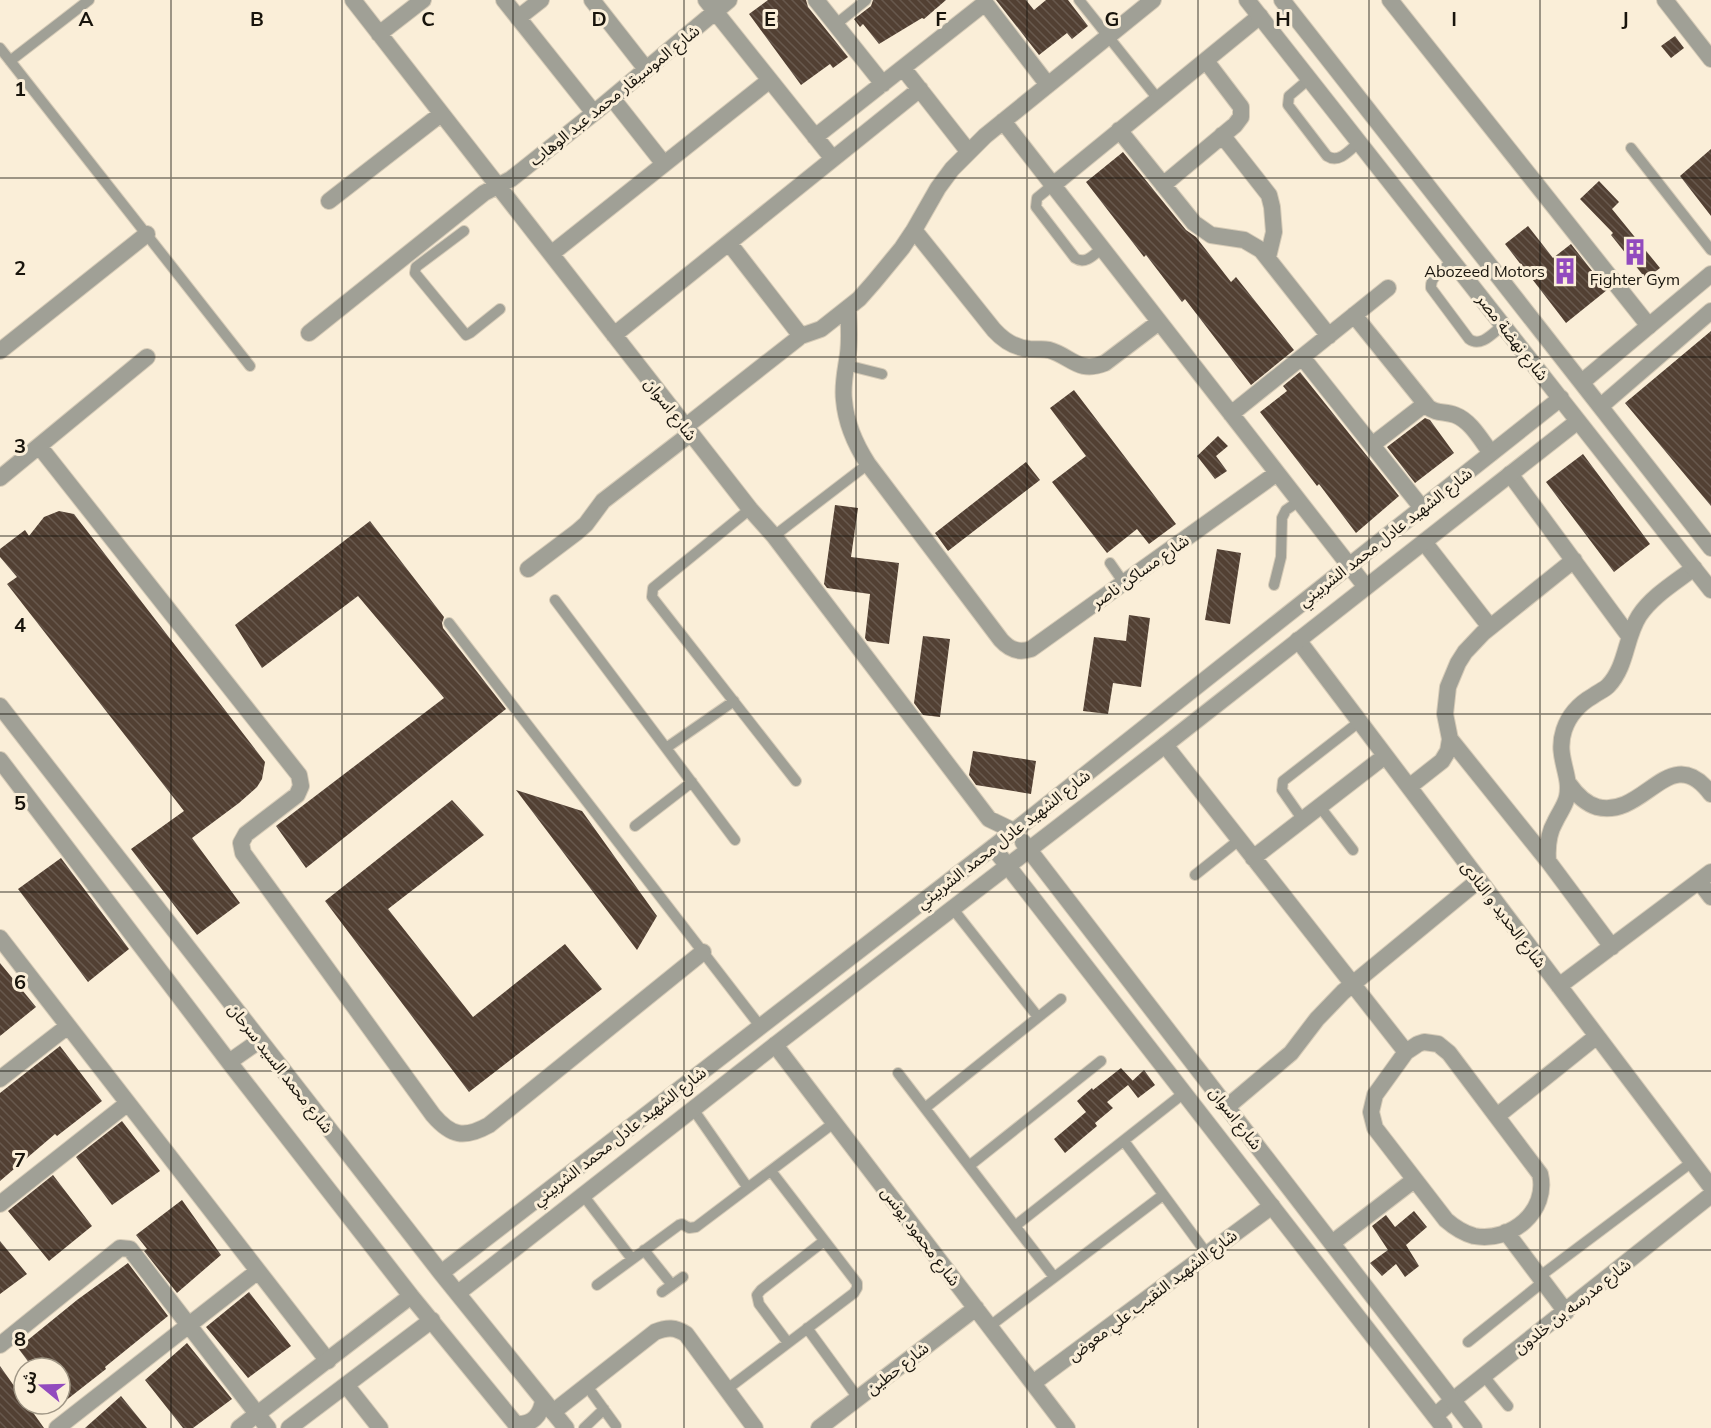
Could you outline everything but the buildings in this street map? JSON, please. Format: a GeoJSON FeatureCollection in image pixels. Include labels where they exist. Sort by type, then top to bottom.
{"type":"FeatureCollection","features":[{"type":"Feature","properties":{"kind":"street","name":"شارع اسوان"},"geometry":{"type":"LineString","coordinates":[[353,0],[750,509],[774,536],[989,819],[1014,831],[1029,850],[1474,1428]]}},
{"type":"Feature","properties":{"kind":"street"},"geometry":{"type":"LineString","coordinates":[[379,34],[423,0]]}},
{"type":"Feature","properties":{"kind":"street"},"geometry":{"type":"LineString","coordinates":[[504,0],[594,113]]}},
{"type":"Feature","properties":{"kind":"street"},"geometry":{"type":"LineString","coordinates":[[518,18],[541,0]]}},
{"type":"Feature","properties":{"kind":"street"},"geometry":{"type":"LineString","coordinates":[[592,0],[646,69]]}},
{"type":"Feature","properties":{"kind":"street","name":"شارع الموسيقار محمد عبد الوهاب"},"geometry":{"type":"LineString","coordinates":[[309,333],[442,237],[484,193],[511,179],[646,69],[710,6],[729,0]]}},
{"type":"Feature","properties":{"kind":"street"},"geometry":{"type":"LineString","coordinates":[[816,0],[883,84]]}},
{"type":"Feature","properties":{"kind":"street"},"geometry":{"type":"LineString","coordinates":[[528,569],[577,532],[603,501],[801,336],[821,329],[848,308],[881,274],[915,230],[938,188],[968,152],[1153,0]]}},
{"type":"Feature","properties":{"kind":"street","name":"شارع نهضة مصر"},"geometry":{"type":"LineString","coordinates":[[1247,0],[1711,590]]}},
{"type":"Feature","properties":{"kind":"street","name":"شارع نهضة مصر"},"geometry":{"type":"LineString","coordinates":[[1282,0],[1711,548]]}},
{"type":"Feature","properties":{"kind":"street"},"geometry":{"type":"LineString","coordinates":[[1390,0],[1649,326]]}},
{"type":"Feature","properties":{"kind":"street"},"geometry":{"type":"LineString","coordinates":[[1665,0],[1711,59]]}},
{"type":"Feature","properties":{"kind":"street"},"geometry":{"type":"LineString","coordinates":[[814,137],[984,2],[1048,85]]}},
{"type":"Feature","properties":{"kind":"street"},"geometry":{"type":"LineString","coordinates":[[710,6],[833,159]]}},
{"type":"Feature","properties":{"kind":"street"},"geometry":{"type":"LineString","coordinates":[[1053,185],[1260,16]]}},
{"type":"Feature","properties":{"kind":"street"},"geometry":{"type":"LineString","coordinates":[[1163,185],[1238,123],[1242,113],[1241,107],[1206,61]]}},
{"type":"Feature","properties":{"kind":"street"},"geometry":{"type":"LineString","coordinates":[[903,68],[968,152]]}},
{"type":"Feature","properties":{"kind":"street"},"geometry":{"type":"LineString","coordinates":[[551,254],[770,80]]}},
{"type":"Feature","properties":{"kind":"street"},"geometry":{"type":"LineString","coordinates":[[614,335],[920,89]]}},
{"type":"Feature","properties":{"kind":"street"},"geometry":{"type":"LineString","coordinates":[[1332,107],[1353,90]]}},
{"type":"Feature","properties":{"kind":"street"},"geometry":{"type":"LineString","coordinates":[[612,98],[664,164]]}},
{"type":"Feature","properties":{"kind":"street"},"geometry":{"type":"LineString","coordinates":[[329,201],[441,114]]}},
{"type":"Feature","properties":{"kind":"street"},"geometry":{"type":"LineString","coordinates":[[1003,122],[1366,587]]}},
{"type":"Feature","properties":{"kind":"street"},"geometry":{"type":"LineString","coordinates":[[1119,130],[1194,223],[1204,232],[1217,237],[1244,240],[1253,244],[1268,257],[1329,336]]}},
{"type":"Feature","properties":{"kind":"street"},"geometry":{"type":"LineString","coordinates":[[1222,135],[1269,195],[1274,232],[1268,257]]}},
{"type":"Feature","properties":{"kind":"street"},"geometry":{"type":"LineString","coordinates":[[915,230],[1000,337],[1018,347],[1047,350],[1080,365],[1097,366],[1105,363],[1159,322]]}},
{"type":"Feature","properties":{"kind":"street"},"geometry":{"type":"LineString","coordinates":[[0,351],[147,234]]}},
{"type":"Feature","properties":{"kind":"street"},"geometry":{"type":"LineString","coordinates":[[729,243],[801,336]]}},
{"type":"Feature","properties":{"kind":"street"},"geometry":{"type":"LineString","coordinates":[[1582,382],[1711,274]]}},
{"type":"Feature","properties":{"kind":"street"},"geometry":{"type":"LineString","coordinates":[[1232,414],[1388,288]]}},
{"type":"Feature","properties":{"kind":"street"},"geometry":{"type":"LineString","coordinates":[[848,308],[849,336],[844,382],[846,417],[851,434],[868,464]]}},
{"type":"Feature","properties":{"kind":"street"},"geometry":{"type":"LineString","coordinates":[[1601,406],[1711,312]]}},
{"type":"Feature","properties":{"kind":"street"},"geometry":{"type":"LineString","coordinates":[[1354,315],[1425,404],[1436,412],[1452,414],[1463,419],[1491,453]]}},
{"type":"Feature","properties":{"kind":"street"},"geometry":{"type":"LineString","coordinates":[[0,478],[147,357]]}},
{"type":"Feature","properties":{"kind":"street"},"geometry":{"type":"LineString","coordinates":[[1302,357],[1422,508]]}},
{"type":"Feature","properties":{"kind":"street","name":"شارع الشهيد عادل محمد الشربيني"},"geometry":{"type":"LineString","coordinates":[[441,1273],[993,848],[1561,398]]}},
{"type":"Feature","properties":{"kind":"street"},"geometry":{"type":"LineString","coordinates":[[1372,445],[1425,404]]}},
{"type":"Feature","properties":{"kind":"street","name":"شارع الشهيد عادل محمد الشربيني"},"geometry":{"type":"LineString","coordinates":[[458,1293],[775,1045],[1165,745],[1578,421]]}},
{"type":"Feature","properties":{"kind":"street"},"geometry":{"type":"LineString","coordinates":[[39,446],[299,776],[301,786],[297,795],[246,834],[241,843],[243,853],[443,1127],[458,1133],[474,1133],[489,1125],[703,952]]}},
{"type":"Feature","properties":{"kind":"street","name":"شارع مساكن ناصر"},"geometry":{"type":"LineString","coordinates":[[868,464],[1001,640],[1014,650],[1020,651],[1031,649],[1277,473]]}},
{"type":"Feature","properties":{"kind":"street"},"geometry":{"type":"LineString","coordinates":[[1510,474],[1629,636]]}},
{"type":"Feature","properties":{"kind":"street"},"geometry":{"type":"LineString","coordinates":[[1424,542],[1490,627]]}},
{"type":"Feature","properties":{"kind":"street"},"geometry":{"type":"LineString","coordinates":[[1409,787],[1442,761],[1448,751],[1450,739],[1446,714],[1448,687],[1465,652],[1490,627],[1574,560]]}},
{"type":"Feature","properties":{"kind":"street"},"geometry":{"type":"LineString","coordinates":[[1694,568],[1652,600],[1638,616],[1615,676],[1606,688],[1581,704],[1572,714],[1563,732],[1561,753],[1569,784],[1575,793],[1592,806],[1603,808],[1624,806],[1662,780],[1679,774],[1697,779],[1711,794]]}},
{"type":"Feature","properties":{"kind":"street","name":"شارع الحديد و النادى"},"geometry":{"type":"LineString","coordinates":[[1298,640],[1711,1187]]}},
{"type":"Feature","properties":{"kind":"street","name":"شارع محمد السيد سرحان"},"geometry":{"type":"LineString","coordinates":[[0,706],[259,1041],[566,1428]]}},
{"type":"Feature","properties":{"kind":"street"},"geometry":{"type":"LineString","coordinates":[[1450,739],[1548,861],[1612,947]]}},
{"type":"Feature","properties":{"kind":"street"},"geometry":{"type":"LineString","coordinates":[[1165,745],[1406,1052]]}},
{"type":"Feature","properties":{"kind":"street"},"geometry":{"type":"LineString","coordinates":[[1253,858],[1385,756]]}},
{"type":"Feature","properties":{"kind":"street"},"geometry":{"type":"LineString","coordinates":[[0,760],[229,1062],[411,1296],[517,1426],[535,1419],[548,1406],[655,1332],[663,1328],[671,1328],[686,1334],[755,1428]]}},
{"type":"Feature","properties":{"kind":"street"},"geometry":{"type":"LineString","coordinates":[[1548,861],[1549,836],[1565,804],[1569,784]]}},
{"type":"Feature","properties":{"kind":"street","name":"شارع اسوان"},"geometry":{"type":"LineString","coordinates":[[989,819],[993,848],[1439,1422]]}},
{"type":"Feature","properties":{"kind":"street"},"geometry":{"type":"LineString","coordinates":[[1559,986],[1705,876],[1711,897]]}},
{"type":"Feature","properties":{"kind":"street"},"geometry":{"type":"LineString","coordinates":[[1227,1107],[1284,1059],[1325,1009],[1352,984],[1479,880]]}},
{"type":"Feature","properties":{"kind":"street"},"geometry":{"type":"LineString","coordinates":[[2,945],[68,1026],[328,1361]]}},
{"type":"Feature","properties":{"kind":"street"},"geometry":{"type":"LineString","coordinates":[[0,1079],[68,1026]]}},
{"type":"Feature","properties":{"kind":"street"},"geometry":{"type":"LineString","coordinates":[[1497,1116],[1597,1036]]}},
{"type":"Feature","properties":{"kind":"street"},"geometry":{"type":"LineString","coordinates":[[229,1062],[259,1041]]}},
{"type":"Feature","properties":{"kind":"street"},"geometry":{"type":"LineString","coordinates":[[1424,1042],[1438,1044],[1444,1048],[1497,1116],[1540,1174],[1543,1184],[1538,1205],[1524,1222],[1506,1232],[1474,1236],[1454,1227],[1446,1220],[1380,1136],[1372,1120],[1371,1112],[1375,1095],[1406,1052],[1424,1042]]}},
{"type":"Feature","properties":{"kind":"street","name":"شارع محمود يونس"},"geometry":{"type":"LineString","coordinates":[[775,1045],[1067,1428]]}},
{"type":"Feature","properties":{"kind":"street"},"geometry":{"type":"LineString","coordinates":[[0,1204],[128,1103]]}},
{"type":"Feature","properties":{"kind":"street"},"geometry":{"type":"LineString","coordinates":[[1332,1243],[1414,1180]]}},
{"type":"Feature","properties":{"kind":"street","name":"شارع مدرسه بن خلدون"},"geometry":{"type":"LineString","coordinates":[[1439,1422],[1453,1400],[1711,1195]]}},
{"type":"Feature","properties":{"kind":"street","name":"شارع الشهيد النقيب علي معوض"},"geometry":{"type":"LineString","coordinates":[[1033,1383],[1272,1206]]}},
{"type":"Feature","properties":{"kind":"street"},"geometry":{"type":"LineString","coordinates":[[1506,1232],[1566,1312]]}},
{"type":"Feature","properties":{"kind":"street"},"geometry":{"type":"LineString","coordinates":[[0,1345],[116,1251],[125,1247],[134,1252],[268,1428]]}},
{"type":"Feature","properties":{"kind":"street"},"geometry":{"type":"LineString","coordinates":[[57,1428],[258,1271]]}},
{"type":"Feature","properties":{"kind":"street"},"geometry":{"type":"LineString","coordinates":[[239,1428],[411,1296]]}},
{"type":"Feature","properties":{"kind":"street","name":"شارع حطين"},"geometry":{"type":"LineString","coordinates":[[819,1428],[976,1308]]}},
{"type":"Feature","properties":{"kind":"street"},"geometry":{"type":"LineString","coordinates":[[289,1428],[432,1320]]}},
{"type":"Feature","properties":{"kind":"street"},"geometry":{"type":"LineString","coordinates":[[346,1385],[380,1428]]}},
{"type":"Feature","properties":{"kind":"lane"},"geometry":{"type":"LineString","coordinates":[[10,61],[89,0]]}},
{"type":"Feature","properties":{"kind":"lane"},"geometry":{"type":"LineString","coordinates":[[835,24],[866,0]]}},
{"type":"Feature","properties":{"kind":"lane"},"geometry":{"type":"LineString","coordinates":[[1079,0],[1158,99]]}},
{"type":"Feature","properties":{"kind":"lane"},"geometry":{"type":"LineString","coordinates":[[0,48],[250,366]]}},
{"type":"Feature","properties":{"kind":"lane"},"geometry":{"type":"LineString","coordinates":[[1310,79],[1289,96],[1288,101],[1290,107],[1327,156],[1331,159],[1338,159],[1359,142]]}},
{"type":"Feature","properties":{"kind":"lane"},"geometry":{"type":"LineString","coordinates":[[1631,148],[1711,250]]}},
{"type":"Feature","properties":{"kind":"lane"},"geometry":{"type":"LineString","coordinates":[[1053,185],[1037,198],[1036,207],[1075,258],[1080,261],[1086,260],[1102,248]]}},
{"type":"Feature","properties":{"kind":"lane"},"geometry":{"type":"LineString","coordinates":[[464,231],[442,237],[417,267],[416,275],[464,334],[468,335],[500,309]]}},
{"type":"Feature","properties":{"kind":"lane"},"geometry":{"type":"LineString","coordinates":[[1454,262],[1434,277],[1431,288],[1469,339],[1474,343],[1480,342],[1503,325]]}},
{"type":"Feature","properties":{"kind":"lane"},"geometry":{"type":"LineString","coordinates":[[846,365],[882,374]]}},
{"type":"Feature","properties":{"kind":"lane"},"geometry":{"type":"LineString","coordinates":[[774,536],[868,464]]}},
{"type":"Feature","properties":{"kind":"lane"},"geometry":{"type":"LineString","coordinates":[[1274,585],[1281,557],[1282,518],[1286,510],[1299,501]]}},
{"type":"Feature","properties":{"kind":"lane"},"geometry":{"type":"LineString","coordinates":[[750,509],[653,588],[651,593],[796,781]]}},
{"type":"Feature","properties":{"kind":"lane"},"geometry":{"type":"LineString","coordinates":[[1110,563],[1124,583]]}},
{"type":"Feature","properties":{"kind":"lane"},"geometry":{"type":"LineString","coordinates":[[555,600],[735,840]]}},
{"type":"Feature","properties":{"kind":"lane"},"geometry":{"type":"LineString","coordinates":[[449,623],[760,1026]]}},
{"type":"Feature","properties":{"kind":"lane"},"geometry":{"type":"LineString","coordinates":[[666,748],[734,701]]}},
{"type":"Feature","properties":{"kind":"lane"},"geometry":{"type":"LineString","coordinates":[[1303,820],[1282,790],[1283,782],[1359,722]]}},
{"type":"Feature","properties":{"kind":"lane"},"geometry":{"type":"LineString","coordinates":[[635,826],[692,782]]}},
{"type":"Feature","properties":{"kind":"lane"},"geometry":{"type":"LineString","coordinates":[[1320,807],[1353,850]]}},
{"type":"Feature","properties":{"kind":"lane"},"geometry":{"type":"LineString","coordinates":[[1195,875],[1239,840]]}},
{"type":"Feature","properties":{"kind":"lane"},"geometry":{"type":"LineString","coordinates":[[953,909],[1038,1017]]}},
{"type":"Feature","properties":{"kind":"lane"},"geometry":{"type":"LineString","coordinates":[[925,1108],[1061,999]]}},
{"type":"Feature","properties":{"kind":"lane"},"geometry":{"type":"LineString","coordinates":[[969,1166],[1101,1061]]}},
{"type":"Feature","properties":{"kind":"lane"},"geometry":{"type":"LineString","coordinates":[[898,1073],[1054,1276]]}},
{"type":"Feature","properties":{"kind":"lane"},"geometry":{"type":"LineString","coordinates":[[1015,1226],[1184,1093]]}},
{"type":"Feature","properties":{"kind":"lane"},"geometry":{"type":"LineString","coordinates":[[693,1109],[748,1188]]}},
{"type":"Feature","properties":{"kind":"lane"},"geometry":{"type":"LineString","coordinates":[[597,1285],[679,1225],[682,1224],[689,1228],[696,1227],[835,1122]]}},
{"type":"Feature","properties":{"kind":"lane"},"geometry":{"type":"LineString","coordinates":[[1124,1141],[1207,1254]]}},
{"type":"Feature","properties":{"kind":"lane"},"geometry":{"type":"LineString","coordinates":[[1468,1342],[1541,1279],[1692,1162]]}},
{"type":"Feature","properties":{"kind":"lane"},"geometry":{"type":"LineString","coordinates":[[726,1390],[854,1293],[857,1288],[857,1283],[771,1171]]}},
{"type":"Feature","properties":{"kind":"lane"},"geometry":{"type":"LineString","coordinates":[[990,1326],[1163,1195]]}},
{"type":"Feature","properties":{"kind":"lane"},"geometry":{"type":"LineString","coordinates":[[583,1196],[632,1259]]}},
{"type":"Feature","properties":{"kind":"lane"},"geometry":{"type":"LineString","coordinates":[[788,1343],[759,1304],[757,1295],[760,1290],[824,1241]]}},
{"type":"Feature","properties":{"kind":"lane"},"geometry":{"type":"LineString","coordinates":[[644,1250],[672,1285]]}},
{"type":"Feature","properties":{"kind":"lane"},"geometry":{"type":"LineString","coordinates":[[662,1292],[682,1277]]}},
{"type":"Feature","properties":{"kind":"lane"},"geometry":{"type":"LineString","coordinates":[[807,1328],[858,1398]]}},
{"type":"Feature","properties":{"kind":"lane"},"geometry":{"type":"LineString","coordinates":[[1484,1376],[1508,1406]]}},
{"type":"Feature","properties":{"kind":"lane"},"geometry":{"type":"LineString","coordinates":[[592,1393],[616,1426]]}},
{"type":"Feature","properties":{"kind":"lane"},"geometry":{"type":"LineString","coordinates":[[585,1428],[604,1409]]}},
{"type":"Feature","properties":{"kind":"place","name":"Fighter Gym"},"geometry":{"type":"Point","coordinates":[1635,252]}},
{"type":"Feature","properties":{"kind":"place","name":"Abozeed Motors"},"geometry":{"type":"Point","coordinates":[1565,271]}}]}
